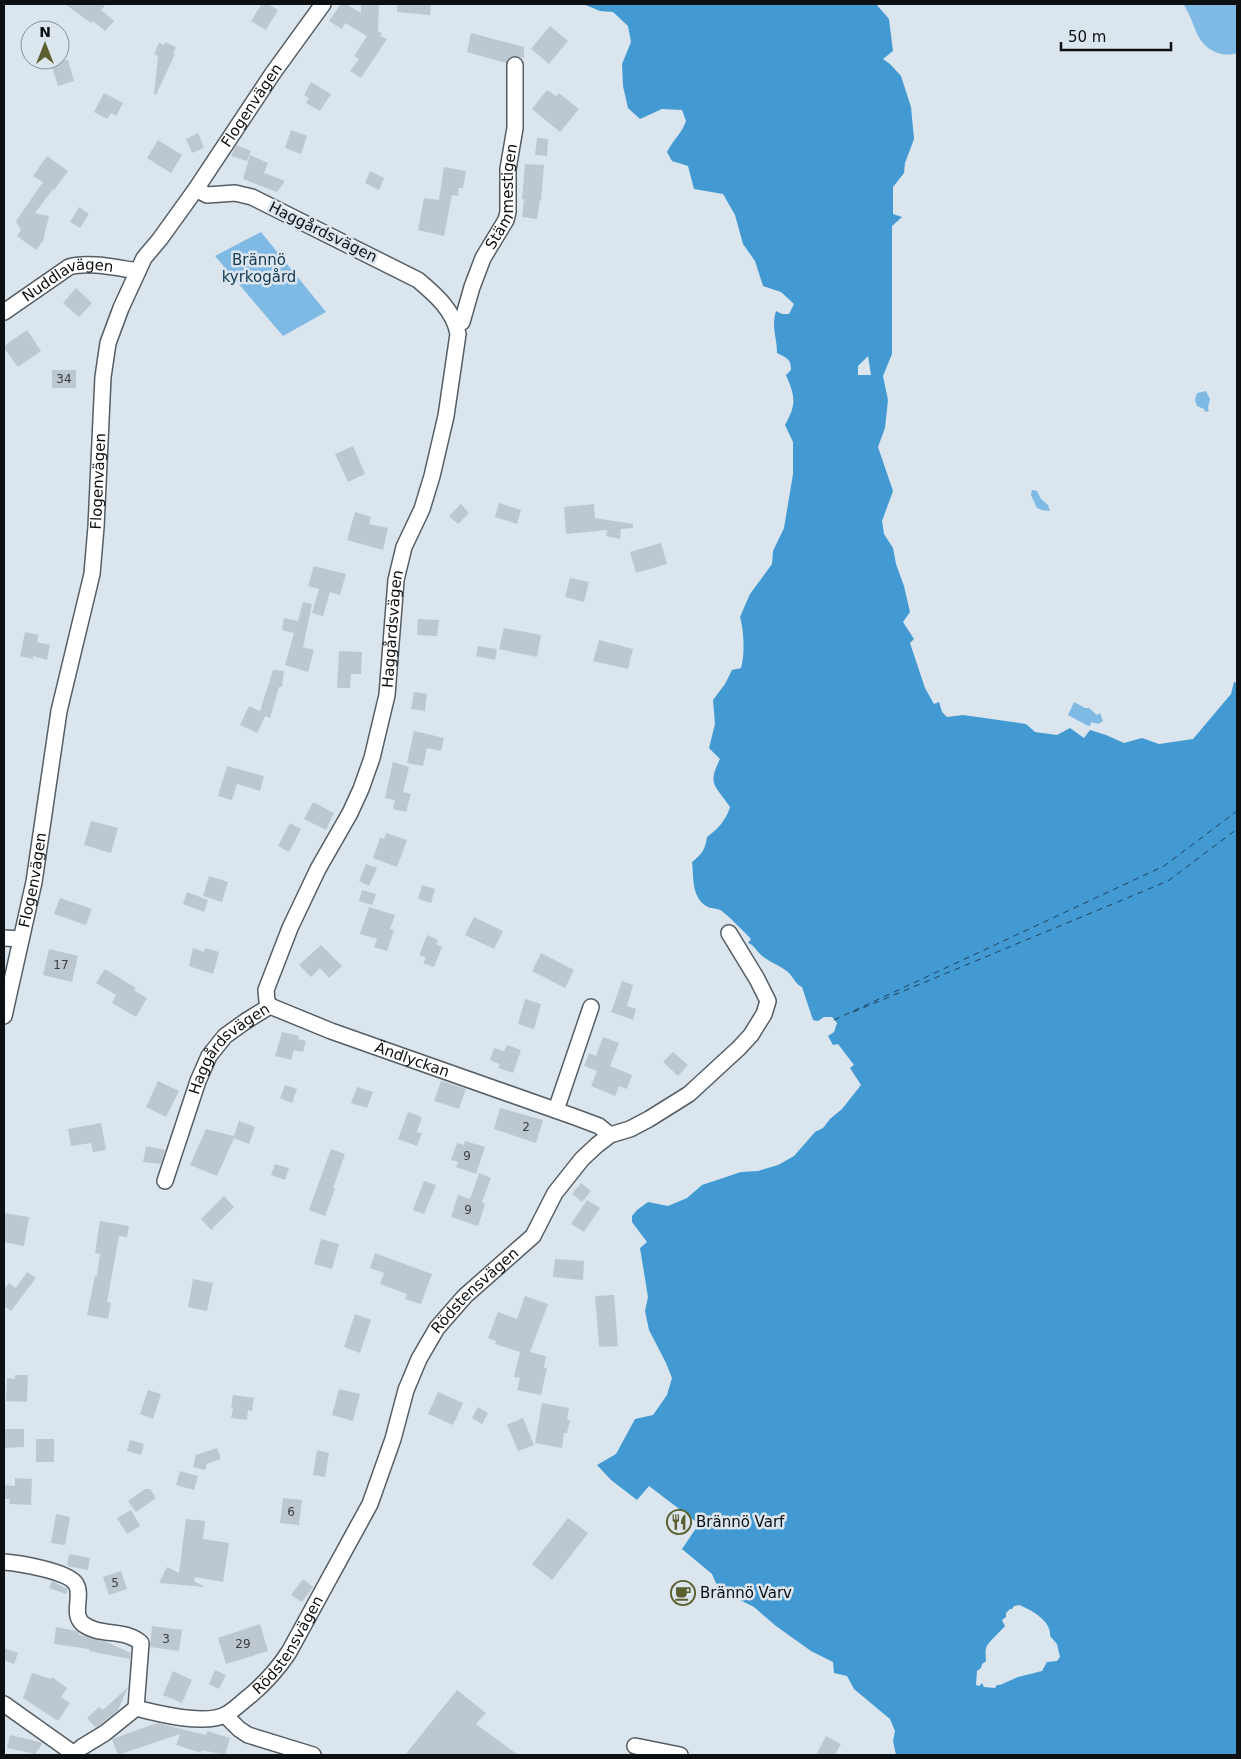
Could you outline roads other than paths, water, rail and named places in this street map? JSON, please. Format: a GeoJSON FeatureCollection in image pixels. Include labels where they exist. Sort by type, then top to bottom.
{"type":"FeatureCollection","features":[{"type":"Feature","properties":{"kind":"street","name":"Flogenvägen"},"geometry":{"type":"LineString","coordinates":[[4,1016],[37,862],[59,711],[92,574],[106,352],[115,322],[144,258],[196,189],[273,73],[323,4]]}},
{"type":"Feature","properties":{"kind":"street","name":"Stämmestigen"},"geometry":{"type":"LineString","coordinates":[[462,322],[483,258],[506,220],[508,212],[508,169],[515,128],[514,65]]}},
{"type":"Feature","properties":{"kind":"street","name":"Haggårdsvägen"},"geometry":{"type":"LineString","coordinates":[[165,1181],[198,1081],[209,1056],[225,1036],[270,1006],[266,1001],[266,990],[290,928],[318,869],[350,813],[372,758],[386,695],[396,580],[404,546],[422,509],[432,476],[446,416],[458,334],[452,316],[436,294],[411,276],[252,197],[235,193],[207,195],[196,189]]}},
{"type":"Feature","properties":{"kind":"street","name":"Nuddlavägen"},"geometry":{"type":"LineString","coordinates":[[4,312],[63,271],[74,266],[90,265],[138,271]]}},
{"type":"Feature","properties":{"kind":"street","name":"Rödstensvägen"},"geometry":{"type":"LineString","coordinates":[[225,1715],[278,1670],[362,1519],[382,1473],[406,1390],[419,1359],[437,1328],[465,1296],[533,1236],[555,1194],[570,1173],[597,1145],[610,1135],[630,1129],[689,1094],[739,1048],[758,1025],[768,1000],[729,933]]}},
{"type":"Feature","properties":{"kind":"street"},"geometry":{"type":"LineString","coordinates":[[4,938],[21,939]]}},
{"type":"Feature","properties":{"kind":"street","name":"Ändlyckan"},"geometry":{"type":"LineString","coordinates":[[270,1006],[331,1031],[599,1126],[610,1135]]}},
{"type":"Feature","properties":{"kind":"street"},"geometry":{"type":"LineString","coordinates":[[556,1110],[591,1007]]}},
{"type":"Feature","properties":{"kind":"street"},"geometry":{"type":"LineString","coordinates":[[4,1562],[35,1566],[71,1579],[77,1586],[78,1614],[81,1622],[91,1629],[133,1637],[141,1643],[136,1708]]}},
{"type":"Feature","properties":{"kind":"street"},"geometry":{"type":"LineString","coordinates":[[4,1704],[73,1754],[106,1733],[136,1708]]}},
{"type":"Feature","properties":{"kind":"street"},"geometry":{"type":"LineString","coordinates":[[136,1708],[188,1718],[225,1715],[248,1735],[313,1755]]}},
{"type":"Feature","properties":{"kind":"street"},"geometry":{"type":"LineString","coordinates":[[635,1746],[680,1755]]}},
{"type":"Feature","properties":{"kind":"place","name":"Brännö Varf"},"geometry":{"type":"Point","coordinates":[679,1522]}},
{"type":"Feature","properties":{"kind":"place","name":"Brännö Varv"},"geometry":{"type":"Point","coordinates":[683,1593]}},
{"type":"Feature","properties":{"kind":"park label","name":"Brännö kyrkogård"},"geometry":{"type":"Point","coordinates":[259,268]}}]}
